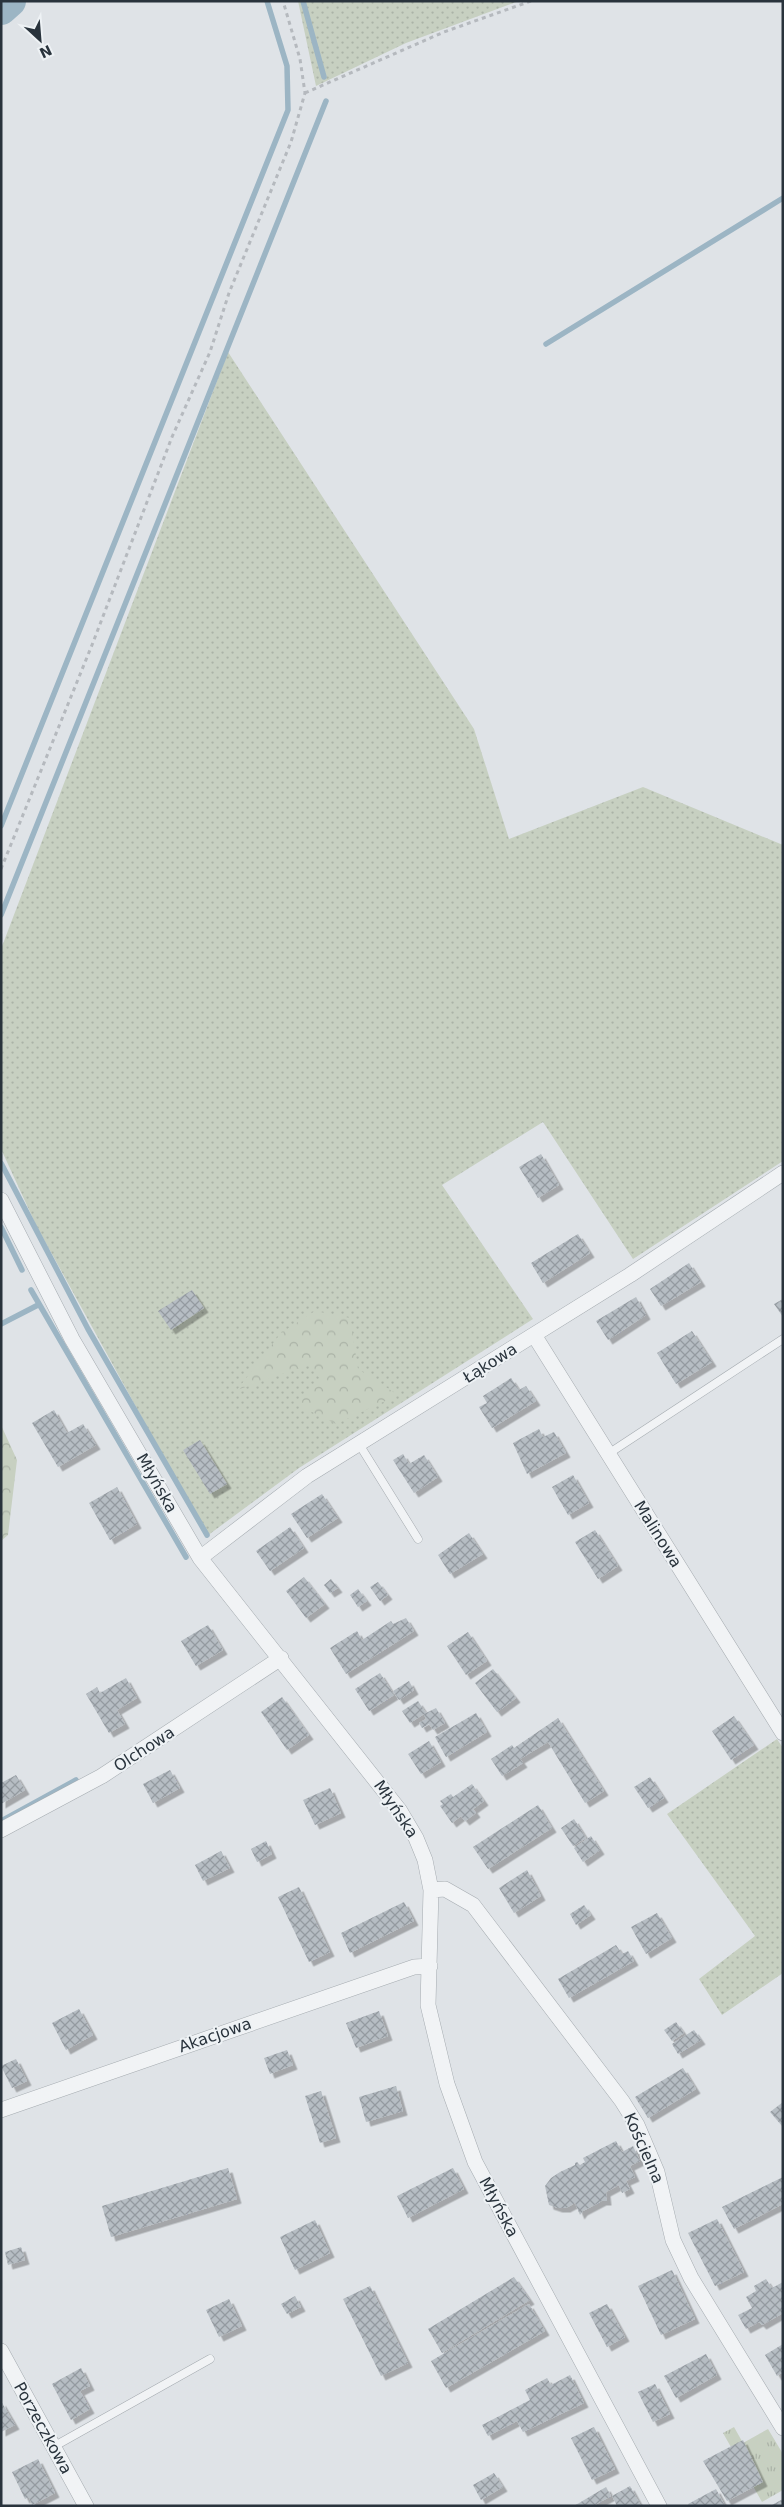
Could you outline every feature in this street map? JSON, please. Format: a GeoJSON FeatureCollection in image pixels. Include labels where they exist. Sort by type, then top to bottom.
{"type":"FeatureCollection","features":[{"type":"Feature","properties":{"kind":"street","name":"Łąkowa"},"geometry":{"type":"LineString","coordinates":[[200,1558],[307,1476],[630,1275],[783,1173]]}},
{"type":"Feature","properties":{"kind":"street","name":"Młyńska"},"geometry":{"type":"LineString","coordinates":[[1,1200],[72,1339],[200,1558],[281,1658],[400,1811],[416,1838],[425,1860],[431,1890],[428,2005],[447,2084],[475,2162],[659,2506]]}},
{"type":"Feature","properties":{"kind":"street","name":"Malinowa"},"geometry":{"type":"LineString","coordinates":[[534,1335],[783,1733]]}},
{"type":"Feature","properties":{"kind":"street","name":"Olchowa"},"geometry":{"type":"LineString","coordinates":[[1,1830],[102,1776],[281,1658]]}},
{"type":"Feature","properties":{"kind":"street","name":"Kościelna"},"geometry":{"type":"LineString","coordinates":[[431,1890],[444,1889],[473,1905],[622,2101],[637,2125],[648,2148],[664,2196],[673,2240],[691,2278],[783,2428]]}},
{"type":"Feature","properties":{"kind":"street","name":"Akacjowa"},"geometry":{"type":"LineString","coordinates":[[1,2110],[414,1967],[430,1966]]}},
{"type":"Feature","properties":{"kind":"street","name":"Porzeczkowa"},"geometry":{"type":"LineString","coordinates":[[1,2351],[86,2506]]}},
{"type":"Feature","properties":{"kind":"lane"},"geometry":{"type":"LineString","coordinates":[[608,1454],[783,1339]]}},
{"type":"Feature","properties":{"kind":"lane"},"geometry":{"type":"LineString","coordinates":[[359,1444],[418,1539]]}},
{"type":"Feature","properties":{"kind":"lane"},"geometry":{"type":"LineString","coordinates":[[53,2447],[210,2359]]}},
{"type":"Feature","properties":{"kind":"path"},"geometry":{"type":"LineString","coordinates":[[1,869],[92,645],[172,437],[210,352],[229,293],[292,142],[306,93],[300,59],[282,1]]}},
{"type":"Feature","properties":{"kind":"path"},"geometry":{"type":"LineString","coordinates":[[306,93],[444,32],[532,1]]}},
{"type":"Feature","properties":{"kind":"green space"},"geometry":{"type":"Polygon","coordinates":[[[298,1],[519,1],[406,43],[316,86],[298,1]]]}},
{"type":"Feature","properties":{"kind":"green space"},"geometry":{"type":"Polygon","coordinates":[[[228,352],[474,729],[509,839],[643,787],[783,845],[783,1161],[633,1259],[543,1122],[442,1185],[533,1319],[299,1468],[207,1536],[36,1225],[1,1149],[1,949],[228,352]]]}},
{"type":"Feature","properties":{"kind":"green space"},"geometry":{"type":"Polygon","coordinates":[[[315,1311],[350,1318],[358,1369],[398,1395],[336,1424],[296,1404],[320,1379],[310,1364],[237,1390],[281,1333],[315,1311]]]}},
{"type":"Feature","properties":{"kind":"green space"},"geometry":{"type":"Polygon","coordinates":[[[1,1425],[17,1460],[8,1535],[1,1541],[1,1425]]]}},
{"type":"Feature","properties":{"kind":"green space"},"geometry":{"type":"Polygon","coordinates":[[[777,1739],[783,1748],[783,1973],[722,2015],[699,1979],[755,1936],[667,1814],[777,1739]]]}},
{"type":"Feature","properties":{"kind":"green space"},"geometry":{"type":"Polygon","coordinates":[[[734,2427],[743,2443],[768,2429],[783,2454],[783,2490],[762,2502],[723,2433],[734,2427]]]}},
{"type":"Feature","properties":{"kind":"building"},"geometry":{"type":"Polygon","coordinates":[[[541,1154],[559,1185],[538,1198],[519,1167],[541,1154]]]}},
{"type":"Feature","properties":{"kind":"building"},"geometry":{"type":"Polygon","coordinates":[[[578,1234],[590,1253],[543,1283],[531,1263],[578,1234]]]}},
{"type":"Feature","properties":{"kind":"building"},"geometry":{"type":"Polygon","coordinates":[[[689,1263],[701,1282],[661,1306],[650,1289],[689,1263]]]}},
{"type":"Feature","properties":{"kind":"building"},"geometry":{"type":"Polygon","coordinates":[[[192,1290],[204,1308],[171,1330],[158,1311],[192,1290]]]}},
{"type":"Feature","properties":{"kind":"building"},"geometry":{"type":"Polygon","coordinates":[[[636,1297],[646,1315],[608,1340],[596,1321],[636,1297]]]}},
{"type":"Feature","properties":{"kind":"building"},"geometry":{"type":"Polygon","coordinates":[[[783,1299],[783,1317],[774,1304],[783,1299]]]}},
{"type":"Feature","properties":{"kind":"building"},"geometry":{"type":"Polygon","coordinates":[[[692,1331],[712,1362],[676,1384],[657,1353],[692,1331]]]}},
{"type":"Feature","properties":{"kind":"building"},"geometry":{"type":"Polygon","coordinates":[[[511,1378],[519,1390],[526,1386],[536,1401],[492,1428],[479,1407],[487,1403],[483,1396],[511,1378]]]}},
{"type":"Feature","properties":{"kind":"building"},"geometry":{"type":"Polygon","coordinates":[[[54,1410],[67,1433],[83,1424],[96,1445],[58,1467],[32,1423],[54,1410]]]}},
{"type":"Feature","properties":{"kind":"building"},"geometry":{"type":"Polygon","coordinates":[[[539,1429],[543,1437],[554,1432],[566,1453],[527,1474],[513,1443],[539,1429]]]}},
{"type":"Feature","properties":{"kind":"building"},"geometry":{"type":"Polygon","coordinates":[[[200,1440],[227,1484],[210,1494],[183,1450],[200,1440]]]}},
{"type":"Feature","properties":{"kind":"building"},"geometry":{"type":"Polygon","coordinates":[[[403,1454],[409,1464],[424,1455],[438,1477],[414,1493],[393,1460],[403,1454]]]}},
{"type":"Feature","properties":{"kind":"building"},"geometry":{"type":"Polygon","coordinates":[[[573,1475],[589,1503],[568,1515],[552,1487],[573,1475]]]}},
{"type":"Feature","properties":{"kind":"building"},"geometry":{"type":"Polygon","coordinates":[[[117,1487],[137,1524],[110,1540],[89,1503],[117,1487]]]}},
{"type":"Feature","properties":{"kind":"building"},"geometry":{"type":"Polygon","coordinates":[[[322,1494],[338,1518],[307,1538],[291,1514],[322,1494]]]}},
{"type":"Feature","properties":{"kind":"building"},"geometry":{"type":"Polygon","coordinates":[[[290,1527],[304,1548],[270,1571],[256,1551],[290,1527]]]}},
{"type":"Feature","properties":{"kind":"building"},"geometry":{"type":"Polygon","coordinates":[[[595,1530],[618,1566],[598,1579],[575,1542],[595,1530]]]}},
{"type":"Feature","properties":{"kind":"building"},"geometry":{"type":"Polygon","coordinates":[[[469,1533],[483,1554],[450,1574],[438,1555],[469,1533]]]}},
{"type":"Feature","properties":{"kind":"building"},"geometry":{"type":"Polygon","coordinates":[[[304,1577],[325,1604],[306,1618],[286,1591],[304,1577]]]}},
{"type":"Feature","properties":{"kind":"building"},"geometry":{"type":"Polygon","coordinates":[[[331,1579],[338,1588],[330,1593],[324,1585],[331,1579]]]}},
{"type":"Feature","properties":{"kind":"building"},"geometry":{"type":"Polygon","coordinates":[[[378,1582],[388,1595],[380,1601],[370,1587],[378,1582]]]}},
{"type":"Feature","properties":{"kind":"building"},"geometry":{"type":"Polygon","coordinates":[[[358,1589],[367,1601],[358,1607],[350,1595],[358,1589]]]}},
{"type":"Feature","properties":{"kind":"building"},"geometry":{"type":"Polygon","coordinates":[[[406,1618],[414,1631],[346,1674],[330,1648],[357,1631],[362,1640],[391,1621],[393,1624],[406,1618]]]}},
{"type":"Feature","properties":{"kind":"building"},"geometry":{"type":"Polygon","coordinates":[[[208,1625],[223,1650],[196,1666],[181,1641],[208,1625]]]}},
{"type":"Feature","properties":{"kind":"building"},"geometry":{"type":"Polygon","coordinates":[[[468,1632],[487,1661],[466,1675],[447,1646],[468,1632]]]}},
{"type":"Feature","properties":{"kind":"building"},"geometry":{"type":"Polygon","coordinates":[[[493,1669],[516,1698],[497,1712],[475,1683],[493,1669]]]}},
{"type":"Feature","properties":{"kind":"building"},"geometry":{"type":"Polygon","coordinates":[[[380,1673],[394,1695],[369,1711],[355,1689],[380,1673]]]}},
{"type":"Feature","properties":{"kind":"building"},"geometry":{"type":"Polygon","coordinates":[[[126,1678],[137,1698],[117,1710],[125,1724],[109,1733],[86,1694],[97,1687],[100,1693],[126,1678]]]}},
{"type":"Feature","properties":{"kind":"building"},"geometry":{"type":"Polygon","coordinates":[[[409,1681],[414,1690],[399,1700],[393,1691],[409,1681]]]}},
{"type":"Feature","properties":{"kind":"building"},"geometry":{"type":"Polygon","coordinates":[[[282,1697],[309,1735],[287,1750],[261,1712],[282,1697]]]}},
{"type":"Feature","properties":{"kind":"building"},"geometry":{"type":"Polygon","coordinates":[[[418,1701],[426,1713],[436,1708],[445,1723],[433,1730],[429,1724],[422,1728],[419,1723],[426,1719],[424,1714],[410,1723],[402,1711],[418,1701]]]}},
{"type":"Feature","properties":{"kind":"building"},"geometry":{"type":"Polygon","coordinates":[[[476,1713],[487,1732],[446,1757],[435,1737],[476,1713]]]}},
{"type":"Feature","properties":{"kind":"building"},"geometry":{"type":"Polygon","coordinates":[[[734,1716],[754,1745],[731,1760],[712,1731],[734,1716]]]}},
{"type":"Feature","properties":{"kind":"building"},"geometry":{"type":"Polygon","coordinates":[[[558,1718],[604,1791],[585,1803],[548,1742],[520,1759],[523,1763],[502,1776],[491,1759],[512,1745],[514,1748],[558,1718]]]}},
{"type":"Feature","properties":{"kind":"building"},"geometry":{"type":"Polygon","coordinates":[[[429,1741],[441,1762],[421,1774],[408,1754],[429,1741]]]}},
{"type":"Feature","properties":{"kind":"building"},"geometry":{"type":"Polygon","coordinates":[[[170,1770],[180,1788],[153,1803],[143,1784],[170,1770]]]}},
{"type":"Feature","properties":{"kind":"building"},"geometry":{"type":"Polygon","coordinates":[[[16,1775],[25,1790],[1,1804],[1,1783],[16,1775]]]}},
{"type":"Feature","properties":{"kind":"building"},"geometry":{"type":"Polygon","coordinates":[[[650,1777],[664,1798],[648,1808],[634,1787],[650,1777]]]}},
{"type":"Feature","properties":{"kind":"building"},"geometry":{"type":"Polygon","coordinates":[[[472,1784],[484,1801],[473,1809],[476,1813],[465,1821],[461,1816],[452,1823],[440,1806],[443,1804],[440,1801],[451,1794],[453,1797],[472,1784]]]}},
{"type":"Feature","properties":{"kind":"building"},"geometry":{"type":"Polygon","coordinates":[[[330,1788],[341,1813],[315,1825],[303,1800],[330,1788]]]}},
{"type":"Feature","properties":{"kind":"building"},"geometry":{"type":"Polygon","coordinates":[[[538,1805],[552,1828],[488,1869],[473,1847],[538,1805]]]}},
{"type":"Feature","properties":{"kind":"building"},"geometry":{"type":"Polygon","coordinates":[[[574,1819],[586,1838],[573,1846],[561,1828],[574,1819]]]}},
{"type":"Feature","properties":{"kind":"building"},"geometry":{"type":"Polygon","coordinates":[[[591,1836],[600,1850],[583,1862],[574,1848],[591,1836]]]}},
{"type":"Feature","properties":{"kind":"building"},"geometry":{"type":"Polygon","coordinates":[[[266,1841],[272,1854],[257,1862],[251,1849],[266,1841]]]}},
{"type":"Feature","properties":{"kind":"building"},"geometry":{"type":"Polygon","coordinates":[[[221,1851],[230,1868],[203,1881],[195,1865],[221,1851]]]}},
{"type":"Feature","properties":{"kind":"building"},"geometry":{"type":"Polygon","coordinates":[[[527,1870],[541,1896],[514,1913],[499,1888],[527,1870]]]}},
{"type":"Feature","properties":{"kind":"building"},"geometry":{"type":"Polygon","coordinates":[[[299,1887],[330,1952],[309,1962],[278,1897],[299,1887]]]}},
{"type":"Feature","properties":{"kind":"building"},"geometry":{"type":"Polygon","coordinates":[[[404,1902],[414,1921],[350,1953],[341,1933],[404,1902]]]}},
{"type":"Feature","properties":{"kind":"building"},"geometry":{"type":"Polygon","coordinates":[[[584,1905],[591,1915],[576,1925],[570,1914],[584,1905]]]}},
{"type":"Feature","properties":{"kind":"building"},"geometry":{"type":"Polygon","coordinates":[[[657,1913],[672,1938],[646,1954],[631,1927],[657,1913]]]}},
{"type":"Feature","properties":{"kind":"building"},"geometry":{"type":"Polygon","coordinates":[[[616,1945],[622,1954],[628,1951],[634,1961],[569,1998],[558,1979],[616,1945]]]}},
{"type":"Feature","properties":{"kind":"building"},"geometry":{"type":"Polygon","coordinates":[[[79,2009],[93,2035],[66,2050],[52,2023],[79,2009]]]}},
{"type":"Feature","properties":{"kind":"building"},"geometry":{"type":"Polygon","coordinates":[[[379,2011],[388,2036],[356,2048],[346,2023],[379,2011]]]}},
{"type":"Feature","properties":{"kind":"building"},"geometry":{"type":"Polygon","coordinates":[[[676,2022],[684,2033],[672,2041],[664,2030],[676,2022]]]}},
{"type":"Feature","properties":{"kind":"building"},"geometry":{"type":"Polygon","coordinates":[[[694,2030],[701,2040],[678,2054],[672,2044],[694,2030]]]}},
{"type":"Feature","properties":{"kind":"building"},"geometry":{"type":"Polygon","coordinates":[[[287,2050],[293,2065],[270,2074],[264,2058],[287,2050]]]}},
{"type":"Feature","properties":{"kind":"building"},"geometry":{"type":"Polygon","coordinates":[[[16,2059],[27,2081],[12,2088],[1,2066],[16,2059]]]}},
{"type":"Feature","properties":{"kind":"building"},"geometry":{"type":"Polygon","coordinates":[[[683,2068],[696,2089],[648,2118],[635,2097],[683,2068]]]}},
{"type":"Feature","properties":{"kind":"building"},"geometry":{"type":"Polygon","coordinates":[[[396,2086],[403,2111],[366,2122],[359,2097],[396,2086]]]}},
{"type":"Feature","properties":{"kind":"building"},"geometry":{"type":"Polygon","coordinates":[[[321,2091],[336,2138],[320,2143],[305,2096],[321,2091]]]}},
{"type":"Feature","properties":{"kind":"building"},"geometry":{"type":"Polygon","coordinates":[[[783,2102],[783,2127],[770,2112],[783,2102]]]}},
{"type":"Feature","properties":{"kind":"building"},"geometry":{"type":"Polygon","coordinates":[[[616,2141],[622,2152],[633,2146],[640,2161],[630,2166],[635,2177],[626,2181],[630,2189],[622,2193],[619,2185],[606,2192],[607,2201],[602,2201],[583,2211],[580,2215],[575,2203],[566,2208],[549,2205],[545,2186],[551,2178],[575,2165],[577,2162],[580,2165],[585,2162],[583,2158],[616,2141]]]}},
{"type":"Feature","properties":{"kind":"building"},"geometry":{"type":"Polygon","coordinates":[[[228,2168],[237,2199],[111,2237],[102,2206],[228,2168]]]}},
{"type":"Feature","properties":{"kind":"building"},"geometry":{"type":"Polygon","coordinates":[[[453,2168],[464,2189],[408,2218],[397,2196],[453,2168]]]}},
{"type":"Feature","properties":{"kind":"building"},"geometry":{"type":"Polygon","coordinates":[[[783,2177],[783,2204],[734,2229],[722,2207],[783,2177]]]}},
{"type":"Feature","properties":{"kind":"building"},"geometry":{"type":"Polygon","coordinates":[[[717,2219],[744,2272],[715,2286],[688,2233],[717,2219]]]}},
{"type":"Feature","properties":{"kind":"building"},"geometry":{"type":"Polygon","coordinates":[[[315,2220],[330,2253],[295,2270],[280,2237],[315,2220]]]}},
{"type":"Feature","properties":{"kind":"building"},"geometry":{"type":"Polygon","coordinates":[[[21,2247],[25,2260],[8,2265],[5,2252],[21,2247]]]}},
{"type":"Feature","properties":{"kind":"building"},"geometry":{"type":"Polygon","coordinates":[[[672,2270],[695,2319],[661,2335],[638,2286],[672,2270]]]}},
{"type":"Feature","properties":{"kind":"building"},"geometry":{"type":"Polygon","coordinates":[[[514,2277],[530,2300],[442,2353],[428,2329],[514,2277]]]}},
{"type":"Feature","properties":{"kind":"building"},"geometry":{"type":"Polygon","coordinates":[[[766,2279],[772,2288],[783,2282],[783,2313],[762,2325],[759,2322],[746,2329],[738,2315],[752,2308],[746,2297],[756,2291],[754,2286],[766,2279]]]}},
{"type":"Feature","properties":{"kind":"building"},"geometry":{"type":"Polygon","coordinates":[[[370,2286],[408,2363],[381,2376],[343,2299],[370,2286]]]}},
{"type":"Feature","properties":{"kind":"building"},"geometry":{"type":"Polygon","coordinates":[[[295,2296],[301,2307],[287,2314],[281,2304],[295,2296]]]}},
{"type":"Feature","properties":{"kind":"building"},"geometry":{"type":"Polygon","coordinates":[[[229,2299],[242,2326],[219,2337],[206,2310],[229,2299]]]}},
{"type":"Feature","properties":{"kind":"building"},"geometry":{"type":"Polygon","coordinates":[[[529,2304],[545,2331],[446,2388],[431,2361],[529,2304]]]}},
{"type":"Feature","properties":{"kind":"building"},"geometry":{"type":"Polygon","coordinates":[[[607,2304],[625,2337],[607,2347],[589,2313],[607,2304]]]}},
{"type":"Feature","properties":{"kind":"building"},"geometry":{"type":"Polygon","coordinates":[[[783,2344],[783,2372],[777,2376],[765,2355],[783,2344]]]}},
{"type":"Feature","properties":{"kind":"building"},"geometry":{"type":"Polygon","coordinates":[[[706,2354],[717,2375],[676,2398],[664,2376],[706,2354]]]}},
{"type":"Feature","properties":{"kind":"building"},"geometry":{"type":"Polygon","coordinates":[[[81,2368],[90,2386],[80,2391],[90,2409],[71,2420],[52,2384],[81,2368]]]}},
{"type":"Feature","properties":{"kind":"building"},"geometry":{"type":"Polygon","coordinates":[[[570,2375],[584,2403],[523,2432],[517,2421],[488,2436],[482,2425],[530,2400],[525,2390],[547,2378],[551,2385],[570,2375]]]}},
{"type":"Feature","properties":{"kind":"building"},"geometry":{"type":"Polygon","coordinates":[[[655,2384],[670,2414],[653,2422],[638,2392],[655,2384]]]}},
{"type":"Feature","properties":{"kind":"building"},"geometry":{"type":"Polygon","coordinates":[[[1,2401],[15,2425],[1,2432],[1,2401]]]}},
{"type":"Feature","properties":{"kind":"building"},"geometry":{"type":"Polygon","coordinates":[[[594,2427],[615,2469],[592,2480],[571,2438],[594,2427]]]}},
{"type":"Feature","properties":{"kind":"building"},"geometry":{"type":"Polygon","coordinates":[[[743,2440],[763,2482],[727,2501],[703,2461],[743,2440]]]}},
{"type":"Feature","properties":{"kind":"building"},"geometry":{"type":"Polygon","coordinates":[[[38,2459],[55,2493],[32,2505],[29,2497],[25,2499],[12,2472],[38,2459]]]}},
{"type":"Feature","properties":{"kind":"building"},"geometry":{"type":"Polygon","coordinates":[[[494,2473],[503,2487],[481,2500],[473,2485],[494,2473]]]}},
{"type":"Feature","properties":{"kind":"building"},"geometry":{"type":"Polygon","coordinates":[[[630,2486],[641,2506],[617,2506],[612,2496],[630,2486]]]}},
{"type":"Feature","properties":{"kind":"building"},"geometry":{"type":"Polygon","coordinates":[[[606,2487],[611,2496],[593,2506],[574,2506],[606,2487]]]}},
{"type":"Feature","properties":{"kind":"building"},"geometry":{"type":"Polygon","coordinates":[[[716,2489],[725,2506],[689,2506],[688,2504],[716,2489]]]}},
{"type":"Feature","properties":{"kind":"building"},"geometry":{"type":"Polygon","coordinates":[[[783,2499],[783,2506],[770,2506],[783,2499]]]}},
{"type":"Feature","properties":{"kind":"waterway"},"geometry":{"type":"LineString","coordinates":[[1,9],[10,1]]}},
{"type":"Feature","properties":{"kind":"waterway"},"geometry":{"type":"LineString","coordinates":[[1,826],[288,110],[287,66],[267,1]]}},
{"type":"Feature","properties":{"kind":"waterway"},"geometry":{"type":"LineString","coordinates":[[303,1],[324,77]]}},
{"type":"Feature","properties":{"kind":"waterway"},"geometry":{"type":"LineString","coordinates":[[1,915],[326,101]]}},
{"type":"Feature","properties":{"kind":"waterway"},"geometry":{"type":"LineString","coordinates":[[546,344],[783,198]]}},
{"type":"Feature","properties":{"kind":"waterway"},"geometry":{"type":"LineString","coordinates":[[1,1163],[88,1329],[207,1535]]}},
{"type":"Feature","properties":{"kind":"waterway"},"geometry":{"type":"LineString","coordinates":[[1,1227],[22,1270]]}},
{"type":"Feature","properties":{"kind":"waterway"},"geometry":{"type":"LineString","coordinates":[[31,1290],[186,1557]]}},
{"type":"Feature","properties":{"kind":"waterway"},"geometry":{"type":"LineString","coordinates":[[1,1324],[38,1305]]}},
{"type":"Feature","properties":{"kind":"waterway"},"geometry":{"type":"LineString","coordinates":[[1,1821],[76,1780]]}}]}
